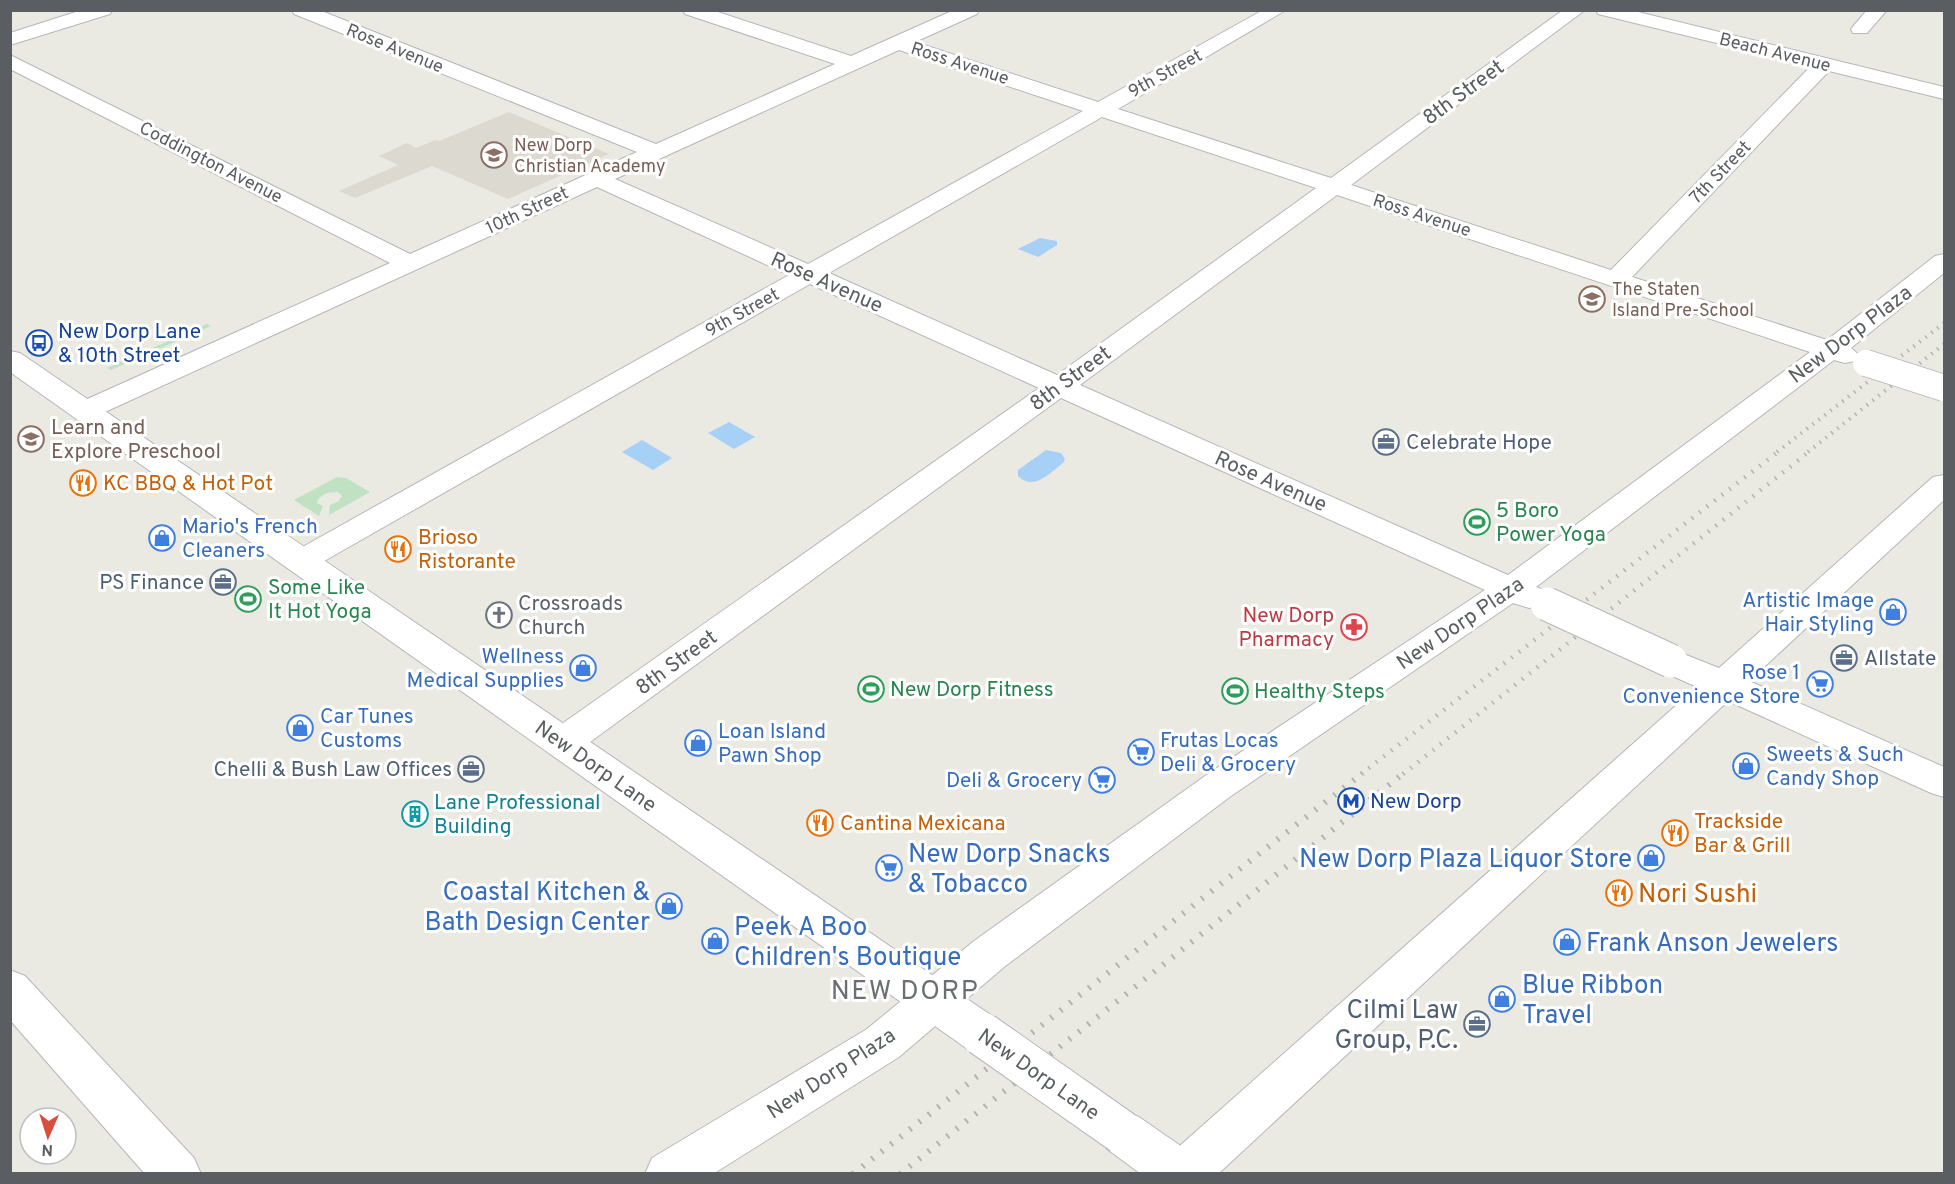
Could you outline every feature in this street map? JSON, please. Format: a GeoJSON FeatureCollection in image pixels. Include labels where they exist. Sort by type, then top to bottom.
{"type":"FeatureCollection","features":[{"type":"Feature","properties":{"kind":"street"},"geometry":{"type":"LineString","coordinates":[[10,39],[103,10]]}},
{"type":"Feature","properties":{"kind":"street","name":"Rose Avenue"},"geometry":{"type":"LineString","coordinates":[[301,10],[656,152]]}},
{"type":"Feature","properties":{"kind":"street"},"geometry":{"type":"LineString","coordinates":[[692,10],[852,63]]}},
{"type":"Feature","properties":{"kind":"street","name":"10th Street"},"geometry":{"type":"LineString","coordinates":[[84,411],[970,10]]}},
{"type":"Feature","properties":{"kind":"street","name":"9th Street"},"geometry":{"type":"LineString","coordinates":[[301,561],[1277,10]]}},
{"type":"Feature","properties":{"kind":"street","name":"8th Street"},"geometry":{"type":"LineString","coordinates":[[562,743],[1060,386],[1576,10]]}},
{"type":"Feature","properties":{"kind":"street","name":"Beach Avenue"},"geometry":{"type":"LineString","coordinates":[[1605,10],[1944,93]]}},
{"type":"Feature","properties":{"kind":"street"},"geometry":{"type":"LineString","coordinates":[[1860,29],[1878,10]]}},
{"type":"Feature","properties":{"kind":"street","name":"Ross Avenue"},"geometry":{"type":"LineString","coordinates":[[898,43],[1944,388]]}},
{"type":"Feature","properties":{"kind":"street","name":"Coddington Avenue"},"geometry":{"type":"LineString","coordinates":[[10,61],[411,264]]}},
{"type":"Feature","properties":{"kind":"street","name":"7th Street"},"geometry":{"type":"LineString","coordinates":[[1616,279],[1824,64]]}},
{"type":"Feature","properties":{"kind":"street","name":"Rose Avenue"},"geometry":{"type":"LineString","coordinates":[[597,179],[1944,783]]}},
{"type":"Feature","properties":{"kind":"street","name":"New Dorp Plaza"},"geometry":{"type":"LineString","coordinates":[[669,1173],[883,1043],[988,954],[1218,786],[1511,589],[1944,261]]}},
{"type":"Feature","properties":{"kind":"street","name":"New Dorp Lane"},"geometry":{"type":"LineString","coordinates":[[10,359],[1182,1173]]}},
{"type":"Feature","properties":{"kind":"street"},"geometry":{"type":"LineString","coordinates":[[1182,1173],[1240,1124],[1944,484]]}},
{"type":"Feature","properties":{"kind":"street"},"geometry":{"type":"LineString","coordinates":[[10,989],[177,1173]]}},
{"type":"Feature","properties":{"kind":"shaded area","name":"New Dorp Christian Academy"},"geometry":{"type":"Polygon","coordinates":[[[509,112],[609,154],[508,199],[432,166],[355,198],[339,191],[398,165],[379,156],[407,143],[416,148],[436,140],[439,141],[509,112]]]}},
{"type":"Feature","properties":{"kind":"green space"},"geometry":{"type":"Polygon","coordinates":[[[207,324],[211,326],[111,370],[107,368],[207,324]]]}},
{"type":"Feature","properties":{"kind":"green space"},"geometry":{"type":"Polygon","coordinates":[[[337,477],[346,478],[370,492],[329,515],[330,505],[339,501],[342,496],[338,492],[326,493],[318,499],[317,503],[323,506],[319,516],[294,500],[337,477]]]}},
{"type":"Feature","properties":{"kind":"water"},"geometry":{"type":"Polygon","coordinates":[[[1040,238],[1057,241],[1057,245],[1038,257],[1018,249],[1040,238]]]}},
{"type":"Feature","properties":{"kind":"water"},"geometry":{"type":"Polygon","coordinates":[[[729,422],[755,437],[734,449],[708,433],[729,422]]]}},
{"type":"Feature","properties":{"kind":"water"},"geometry":{"type":"Polygon","coordinates":[[[642,440],[672,458],[653,470],[622,452],[642,440]]]}},
{"type":"Feature","properties":{"kind":"water"},"geometry":{"type":"Polygon","coordinates":[[[1046,450],[1061,453],[1065,459],[1064,462],[1036,481],[1030,482],[1018,476],[1018,470],[1046,450]]]}},
{"type":"Feature","properties":{"kind":"railway"},"geometry":{"type":"LineString","coordinates":[[1777,452],[1944,323]]}},
{"type":"Feature","properties":{"kind":"railway"},"geometry":{"type":"LineString","coordinates":[[1808,452],[1944,344]]}},
{"type":"Feature","properties":{"kind":"railway"},"geometry":{"type":"LineString","coordinates":[[1361,774],[1779,451]]}},
{"type":"Feature","properties":{"kind":"railway"},"geometry":{"type":"LineString","coordinates":[[1403,774],[1810,451]]}},
{"type":"Feature","properties":{"kind":"railway"},"geometry":{"type":"LineString","coordinates":[[853,1174],[1363,773]]}},
{"type":"Feature","properties":{"kind":"railway"},"geometry":{"type":"LineString","coordinates":[[900,1174],[1404,773]]}},
{"type":"Feature","properties":{"kind":"place","name":"New Dorp Christian Academy"},"geometry":{"type":"Point","coordinates":[494,155]}},
{"type":"Feature","properties":{"kind":"place","name":"The Staten Island Pre-School"},"geometry":{"type":"Point","coordinates":[1592,299]}},
{"type":"Feature","properties":{"kind":"place","name":"New Dorp Lane & 10th Street"},"geometry":{"type":"Point","coordinates":[39,343]}},
{"type":"Feature","properties":{"kind":"place","name":"Learn and Explore Preschool"},"geometry":{"type":"Point","coordinates":[31,439]}},
{"type":"Feature","properties":{"kind":"place","name":"Celebrate Hope"},"geometry":{"type":"Point","coordinates":[1386,442]}},
{"type":"Feature","properties":{"kind":"place","name":"KC BBQ & Hot Pot"},"geometry":{"type":"Point","coordinates":[83,483]}},
{"type":"Feature","properties":{"kind":"place","name":"5 Boro Power Yoga"},"geometry":{"type":"Point","coordinates":[1477,522]}},
{"type":"Feature","properties":{"kind":"place","name":"Mario's French Cleaners"},"geometry":{"type":"Point","coordinates":[162,538]}},
{"type":"Feature","properties":{"kind":"place","name":"Brioso Ristorante"},"geometry":{"type":"Point","coordinates":[398,549]}},
{"type":"Feature","properties":{"kind":"place","name":"PS Finance"},"geometry":{"type":"Point","coordinates":[223,582]}},
{"type":"Feature","properties":{"kind":"place","name":"Some Like It Hot Yoga"},"geometry":{"type":"Point","coordinates":[248,599]}},
{"type":"Feature","properties":{"kind":"place","name":"Artistic Image Hair Styling"},"geometry":{"type":"Point","coordinates":[1893,612]}},
{"type":"Feature","properties":{"kind":"place","name":"Crossroads Church"},"geometry":{"type":"Point","coordinates":[499,615]}},
{"type":"Feature","properties":{"kind":"place","name":"New Dorp Pharmacy"},"geometry":{"type":"Point","coordinates":[1354,627]}},
{"type":"Feature","properties":{"kind":"place","name":"Allstate"},"geometry":{"type":"Point","coordinates":[1844,658]}},
{"type":"Feature","properties":{"kind":"place","name":"Wellness Medical Supplies"},"geometry":{"type":"Point","coordinates":[583,668]}},
{"type":"Feature","properties":{"kind":"place","name":"Rose 1 Convenience Store"},"geometry":{"type":"Point","coordinates":[1820,684]}},
{"type":"Feature","properties":{"kind":"place","name":"New Dorp Fitness"},"geometry":{"type":"Point","coordinates":[871,689]}},
{"type":"Feature","properties":{"kind":"place","name":"Healthy Steps"},"geometry":{"type":"Point","coordinates":[1235,691]}},
{"type":"Feature","properties":{"kind":"place","name":"Car Tunes Customs"},"geometry":{"type":"Point","coordinates":[300,728]}},
{"type":"Feature","properties":{"kind":"place","name":"Loan Island Pawn Shop"},"geometry":{"type":"Point","coordinates":[698,743]}},
{"type":"Feature","properties":{"kind":"place","name":"Frutas Locas Deli & Grocery"},"geometry":{"type":"Point","coordinates":[1141,752]}},
{"type":"Feature","properties":{"kind":"place","name":"Sweets & Such Candy Shop"},"geometry":{"type":"Point","coordinates":[1746,766]}},
{"type":"Feature","properties":{"kind":"place","name":"Chelli & Bush Law Offices"},"geometry":{"type":"Point","coordinates":[471,769]}},
{"type":"Feature","properties":{"kind":"place","name":"Deli & Grocery"},"geometry":{"type":"Point","coordinates":[1102,780]}},
{"type":"Feature","properties":{"kind":"place","name":"New Dorp"},"geometry":{"type":"Point","coordinates":[1351,801]}},
{"type":"Feature","properties":{"kind":"place","name":"Lane Professional Building"},"geometry":{"type":"Point","coordinates":[415,814]}},
{"type":"Feature","properties":{"kind":"place","name":"Cantina Mexicana"},"geometry":{"type":"Point","coordinates":[820,823]}},
{"type":"Feature","properties":{"kind":"place","name":"Trackside Bar & Grill"},"geometry":{"type":"Point","coordinates":[1675,833]}},
{"type":"Feature","properties":{"kind":"place","name":"New Dorp Plaza Liquor Store"},"geometry":{"type":"Point","coordinates":[1651,858]}},
{"type":"Feature","properties":{"kind":"place","name":"New Dorp Snacks & Tobacco"},"geometry":{"type":"Point","coordinates":[889,868]}},
{"type":"Feature","properties":{"kind":"place","name":"Nori Sushi"},"geometry":{"type":"Point","coordinates":[1619,893]}},
{"type":"Feature","properties":{"kind":"place","name":"Coastal Kitchen & Bath Design Center"},"geometry":{"type":"Point","coordinates":[669,906]}},
{"type":"Feature","properties":{"kind":"place","name":"Peek A Boo Children's Boutique"},"geometry":{"type":"Point","coordinates":[715,941]}},
{"type":"Feature","properties":{"kind":"place","name":"Frank Anson Jewelers"},"geometry":{"type":"Point","coordinates":[1567,942]}},
{"type":"Feature","properties":{"kind":"place","name":"Blue Ribbon Travel"},"geometry":{"type":"Point","coordinates":[1502,999]}},
{"type":"Feature","properties":{"kind":"place","name":"Cilmi Law Group, P.C."},"geometry":{"type":"Point","coordinates":[1477,1024]}},
{"type":"Feature","properties":{"kind":"district","name":"NEW DORP"},"geometry":{"type":"Point","coordinates":[905,990]}}]}
